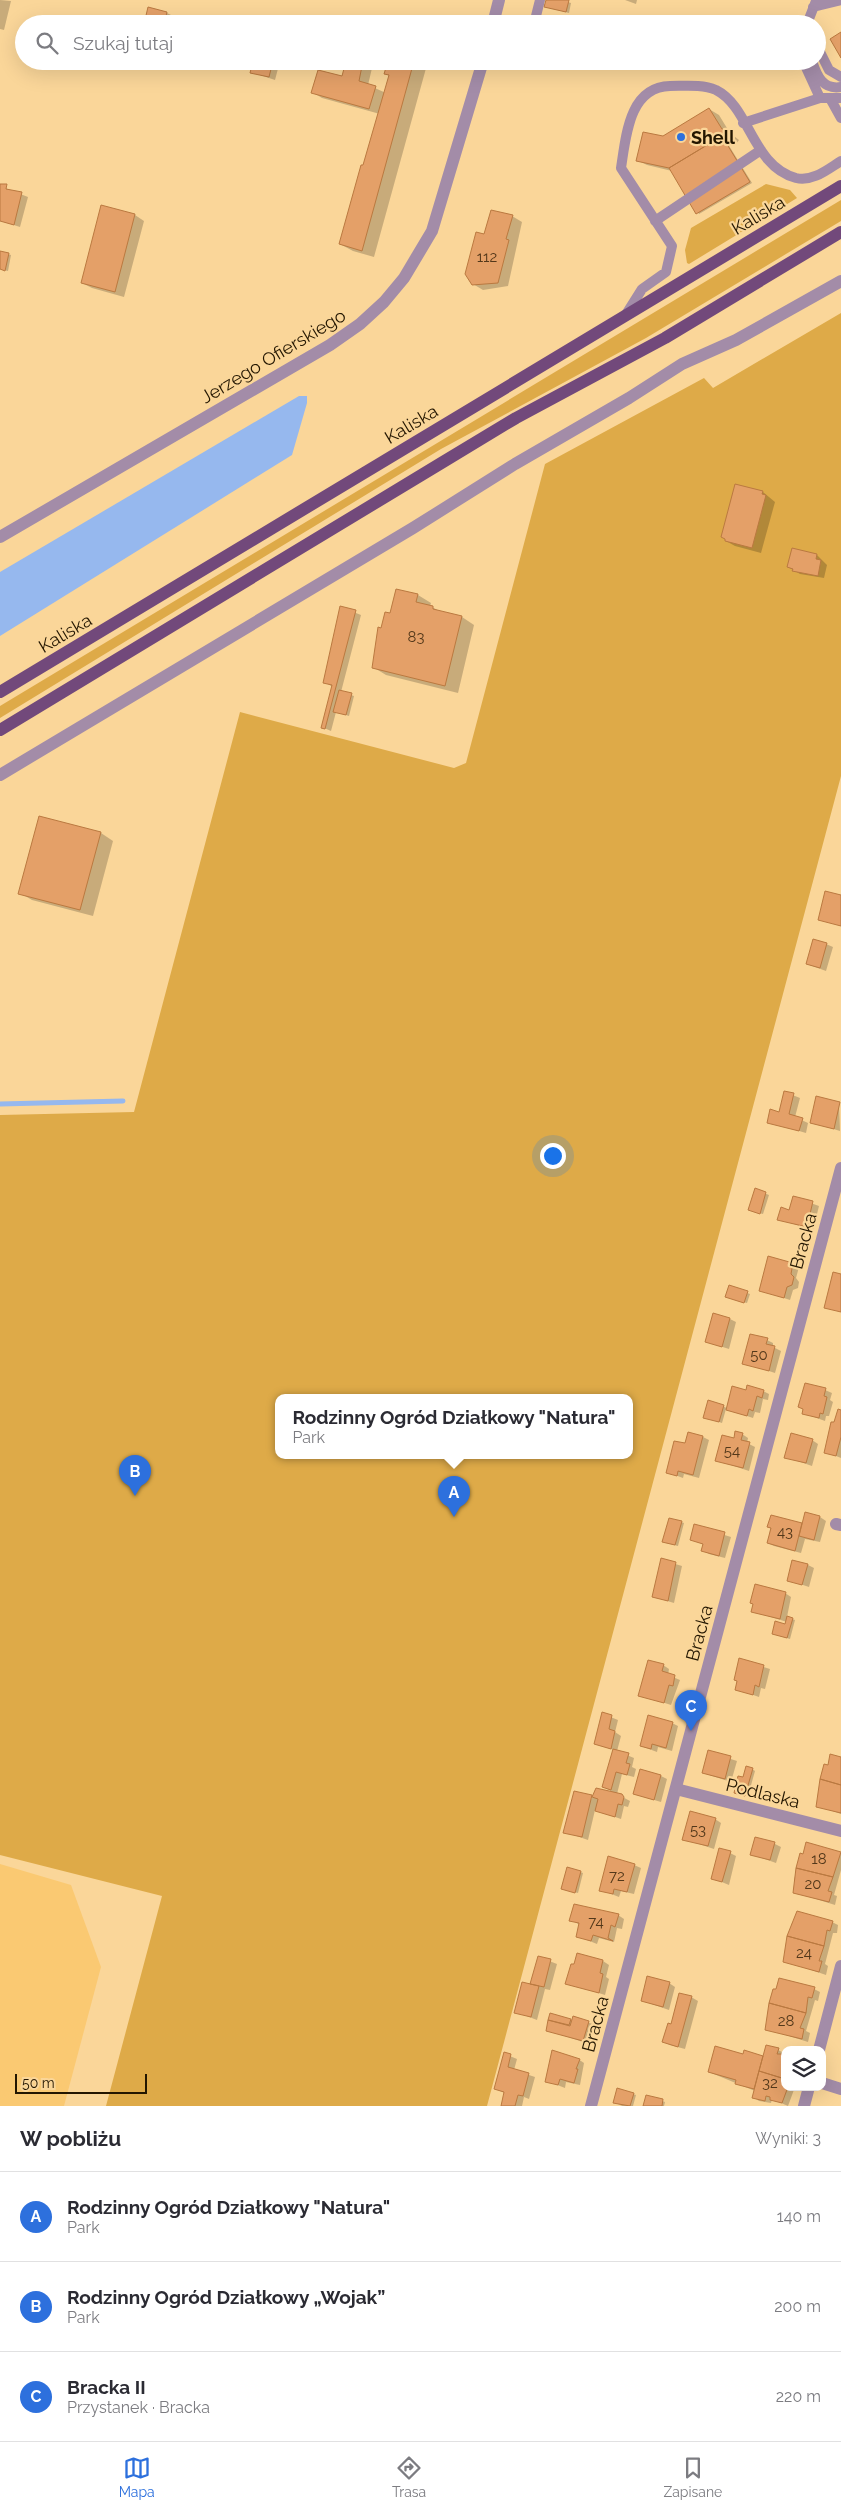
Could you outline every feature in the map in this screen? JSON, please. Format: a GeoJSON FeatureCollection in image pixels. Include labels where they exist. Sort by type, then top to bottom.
{"type":"FeatureCollection","features":[{"type":"Feature","properties":{"kind":"main road","name":"Kaliska"},"geometry":{"type":"LineString","coordinates":[[0,692],[841,186]]}},
{"type":"Feature","properties":{"kind":"main road"},"geometry":{"type":"LineString","coordinates":[[0,730],[467,447],[665,338],[841,232]]}},
{"type":"Feature","properties":{"kind":"street"},"geometry":{"type":"LineString","coordinates":[[495,15],[499,0]]}},
{"type":"Feature","properties":{"kind":"street","name":"Jerzego Ofierskiego"},"geometry":{"type":"LineString","coordinates":[[0,537],[330,345],[360,324],[384,302],[404,278],[432,232],[480,70]]}},
{"type":"Feature","properties":{"kind":"street"},"geometry":{"type":"LineString","coordinates":[[0,775],[413,528],[515,464],[629,398],[682,364],[736,340],[841,281]]}},
{"type":"Feature","properties":{"kind":"street","name":"Bracka"},"geometry":{"type":"LineString","coordinates":[[591,2106],[841,1168]]}},
{"type":"Feature","properties":{"kind":"street","name":"Podlaska"},"geometry":{"type":"LineString","coordinates":[[676,1789],[841,1831]]}},
{"type":"Feature","properties":{"kind":"street"},"geometry":{"type":"LineString","coordinates":[[820,2046],[841,1966]]}},
{"type":"Feature","properties":{"kind":"street"},"geometry":{"type":"LineString","coordinates":[[826,2084],[841,2088]]}},
{"type":"Feature","properties":{"kind":"street"},"geometry":{"type":"LineString","coordinates":[[804,2106],[808,2091]]}},
{"type":"Feature","properties":{"kind":"lane"},"geometry":{"type":"LineString","coordinates":[[536,15],[540,0]]}},
{"type":"Feature","properties":{"kind":"lane"},"geometry":{"type":"LineString","coordinates":[[815,4],[841,0]]}},
{"type":"Feature","properties":{"kind":"lane"},"geometry":{"type":"LineString","coordinates":[[826,64],[829,70],[841,77]]}},
{"type":"Feature","properties":{"kind":"lane"},"geometry":{"type":"LineString","coordinates":[[807,70],[820,98]]}},
{"type":"Feature","properties":{"kind":"lane"},"geometry":{"type":"LineString","coordinates":[[815,70],[818,78],[825,85],[841,87]]}},
{"type":"Feature","properties":{"kind":"lane"},"geometry":{"type":"LineString","coordinates":[[624,316],[642,290],[666,272],[670,263],[672,246],[621,168],[633,110],[642,96],[662,86],[693,86],[715,90],[730,101],[769,162],[795,177],[811,178],[841,161]]}},
{"type":"Feature","properties":{"kind":"lane"},"geometry":{"type":"LineString","coordinates":[[744,123],[820,98],[836,98],[841,118]]}},
{"type":"Feature","properties":{"kind":"lane"},"geometry":{"type":"LineString","coordinates":[[655,221],[761,150]]}},
{"type":"Feature","properties":{"kind":"shaded area"},"geometry":{"type":"Polygon","coordinates":[[[766,184],[790,190],[797,198],[689,264],[687,263],[685,250],[691,228],[766,184]]]}},
{"type":"Feature","properties":{"kind":"shaded area"},"geometry":{"type":"Polygon","coordinates":[[[841,200],[841,221],[646,338],[441,449],[0,718],[0,706],[841,200]]]}},
{"type":"Feature","properties":{"kind":"shaded area"},"geometry":{"type":"Polygon","coordinates":[[[841,313],[841,776],[487,2106],[106,2106],[162,1896],[0,1855],[0,1115],[134,1112],[240,712],[454,768],[466,763],[545,464],[704,378],[713,388],[841,313]]]}},
{"type":"Feature","properties":{"kind":"shaded area"},"geometry":{"type":"Polygon","coordinates":[[[0,1864],[71,1885],[101,1967],[64,2106],[0,2106],[0,1864]]]}},
{"type":"Feature","properties":{"kind":"water"},"geometry":{"type":"Polygon","coordinates":[[[299,396],[307,396],[307,403],[292,455],[0,636],[0,572],[299,396]]]}},
{"type":"Feature","properties":{"kind":"building"},"geometry":{"type":"Polygon","coordinates":[[[546,0],[569,0],[566,12],[544,7],[546,0]]]}},
{"type":"Feature","properties":{"kind":"building"},"geometry":{"type":"Polygon","coordinates":[[[148,7],[167,12],[166,15],[146,15],[148,7]]]}},
{"type":"Feature","properties":{"kind":"building"},"geometry":{"type":"Polygon","coordinates":[[[841,32],[841,58],[830,39],[841,32]]]}},
{"type":"Feature","properties":{"kind":"building"},"geometry":{"type":"Polygon","coordinates":[[[251,70],[271,70],[269,77],[250,73],[251,70]]]}},
{"type":"Feature","properties":{"kind":"building"},"geometry":{"type":"Polygon","coordinates":[[[318,70],[342,76],[344,70],[361,70],[359,81],[376,86],[369,109],[311,93],[318,70]]]}},
{"type":"Feature","properties":{"kind":"building"},"geometry":{"type":"Polygon","coordinates":[[[385,70],[412,70],[362,251],[339,244],[389,75],[384,74],[385,70]]]}},
{"type":"Feature","properties":{"kind":"building","name":"Shell"},"geometry":{"type":"Polygon","coordinates":[[[709,108],[722,129],[728,130],[729,139],[725,141],[722,136],[669,168],[636,161],[643,132],[663,136],[709,108]]]}},
{"type":"Feature","properties":{"kind":"building"},"geometry":{"type":"Polygon","coordinates":[[[722,136],[750,182],[696,214],[669,168],[722,136]]]}},
{"type":"Feature","properties":{"kind":"building"},"geometry":{"type":"Polygon","coordinates":[[[0,184],[7,184],[6,189],[22,192],[14,225],[0,221],[0,184]]]}},
{"type":"Feature","properties":{"kind":"building"},"geometry":{"type":"Polygon","coordinates":[[[101,205],[135,214],[115,292],[81,283],[101,205]]]}},
{"type":"Feature","properties":{"kind":"building"},"geometry":{"type":"Polygon","coordinates":[[[491,210],[513,215],[506,239],[509,240],[498,283],[472,285],[465,274],[476,232],[484,234],[491,210]]]}},
{"type":"Feature","properties":{"kind":"building"},"geometry":{"type":"Polygon","coordinates":[[[0,251],[9,253],[5,271],[0,269],[0,251]]]}},
{"type":"Feature","properties":{"kind":"building"},"geometry":{"type":"Polygon","coordinates":[[[735,484],[763,491],[762,494],[766,495],[752,548],[725,541],[721,537],[735,484]]]}},
{"type":"Feature","properties":{"kind":"building"},"geometry":{"type":"Polygon","coordinates":[[[792,548],[817,554],[816,559],[821,560],[818,576],[792,571],[793,569],[787,567],[792,548]]]}},
{"type":"Feature","properties":{"kind":"building"},"geometry":{"type":"Polygon","coordinates":[[[396,589],[418,594],[416,602],[433,606],[433,609],[462,616],[445,686],[372,668],[378,627],[381,628],[385,612],[390,613],[396,589]]]}},
{"type":"Feature","properties":{"kind":"building"},"geometry":{"type":"Polygon","coordinates":[[[340,606],[356,610],[325,729],[321,728],[332,685],[323,683],[340,606]]]}},
{"type":"Feature","properties":{"kind":"building"},"geometry":{"type":"Polygon","coordinates":[[[339,690],[352,693],[346,715],[333,712],[339,690]]]}},
{"type":"Feature","properties":{"kind":"building"},"geometry":{"type":"Polygon","coordinates":[[[39,816],[101,832],[80,910],[18,894],[39,816]]]}},
{"type":"Feature","properties":{"kind":"building"},"geometry":{"type":"Polygon","coordinates":[[[825,891],[841,895],[841,926],[818,920],[825,891]]]}},
{"type":"Feature","properties":{"kind":"building"},"geometry":{"type":"Polygon","coordinates":[[[813,939],[827,943],[820,968],[806,964],[813,939]]]}},
{"type":"Feature","properties":{"kind":"building"},"geometry":{"type":"Polygon","coordinates":[[[784,1091],[794,1093],[789,1114],[803,1118],[799,1131],[767,1123],[770,1109],[779,1112],[784,1091]]]}},
{"type":"Feature","properties":{"kind":"building"},"geometry":{"type":"Polygon","coordinates":[[[816,1096],[840,1102],[834,1129],[810,1123],[816,1096]]]}},
{"type":"Feature","properties":{"kind":"building"},"geometry":{"type":"Polygon","coordinates":[[[755,1188],[766,1192],[760,1214],[748,1210],[755,1188]]]}},
{"type":"Feature","properties":{"kind":"building"},"geometry":{"type":"Polygon","coordinates":[[[793,1196],[813,1201],[807,1227],[777,1220],[781,1207],[789,1210],[793,1196]]]}},
{"type":"Feature","properties":{"kind":"building"},"geometry":{"type":"Polygon","coordinates":[[[768,1256],[793,1263],[791,1274],[794,1277],[792,1285],[787,1287],[784,1298],[759,1291],[768,1256]]]}},
{"type":"Feature","properties":{"kind":"building"},"geometry":{"type":"Polygon","coordinates":[[[833,1272],[841,1274],[841,1312],[824,1308],[833,1272]]]}},
{"type":"Feature","properties":{"kind":"building"},"geometry":{"type":"Polygon","coordinates":[[[729,1285],[748,1291],[744,1303],[725,1297],[729,1285]]]}},
{"type":"Feature","properties":{"kind":"building"},"geometry":{"type":"Polygon","coordinates":[[[713,1313],[730,1318],[722,1347],[705,1342],[713,1313]]]}},
{"type":"Feature","properties":{"kind":"building"},"geometry":{"type":"Polygon","coordinates":[[[750,1334],[768,1338],[766,1344],[775,1346],[769,1371],[742,1364],[750,1334]]]}},
{"type":"Feature","properties":{"kind":"building"},"geometry":{"type":"Polygon","coordinates":[[[805,1383],[826,1388],[824,1396],[827,1397],[823,1414],[820,1413],[819,1418],[802,1414],[803,1409],[798,1407],[805,1383]]]}},
{"type":"Feature","properties":{"kind":"building"},"geometry":{"type":"Polygon","coordinates":[[[747,1385],[764,1390],[762,1398],[757,1396],[753,1411],[749,1409],[747,1416],[726,1410],[732,1386],[746,1390],[747,1385]]]}},
{"type":"Feature","properties":{"kind":"building"},"geometry":{"type":"Polygon","coordinates":[[[708,1400],[724,1405],[719,1422],[703,1418],[708,1400]]]}},
{"type":"Feature","properties":{"kind":"building"},"geometry":{"type":"Polygon","coordinates":[[[838,1409],[841,1410],[841,1437],[836,1456],[824,1453],[831,1422],[834,1422],[838,1409]]]}},
{"type":"Feature","properties":{"kind":"building"},"geometry":{"type":"Polygon","coordinates":[[[735,1431],[743,1433],[741,1440],[750,1442],[743,1468],[715,1461],[722,1435],[734,1438],[735,1431]]]}},
{"type":"Feature","properties":{"kind":"building"},"geometry":{"type":"Polygon","coordinates":[[[688,1432],[703,1436],[693,1475],[678,1471],[677,1476],[666,1473],[674,1441],[685,1443],[688,1432]]]}},
{"type":"Feature","properties":{"kind":"building"},"geometry":{"type":"Polygon","coordinates":[[[791,1433],[813,1439],[806,1463],[784,1458],[791,1433]]]}},
{"type":"Feature","properties":{"kind":"building"},"geometry":{"type":"Polygon","coordinates":[[[805,1512],[820,1516],[814,1540],[799,1536],[805,1512]]]}},
{"type":"Feature","properties":{"kind":"building"},"geometry":{"type":"Polygon","coordinates":[[[771,1515],[802,1523],[795,1551],[767,1543],[771,1528],[767,1527],[771,1515]]]}},
{"type":"Feature","properties":{"kind":"building"},"geometry":{"type":"Polygon","coordinates":[[[669,1518],[682,1521],[675,1545],[662,1542],[669,1518]]]}},
{"type":"Feature","properties":{"kind":"building"},"geometry":{"type":"Polygon","coordinates":[[[694,1524],[725,1532],[719,1556],[701,1551],[703,1544],[690,1540],[694,1524]]]}},
{"type":"Feature","properties":{"kind":"building"},"geometry":{"type":"Polygon","coordinates":[[[661,1558],[676,1562],[668,1601],[652,1597],[661,1558]]]}},
{"type":"Feature","properties":{"kind":"building"},"geometry":{"type":"Polygon","coordinates":[[[792,1560],[808,1564],[802,1585],[787,1581],[792,1560]]]}},
{"type":"Feature","properties":{"kind":"building"},"geometry":{"type":"Polygon","coordinates":[[[755,1584],[786,1592],[780,1619],[751,1612],[753,1604],[750,1603],[755,1584]]]}},
{"type":"Feature","properties":{"kind":"building"},"geometry":{"type":"Polygon","coordinates":[[[787,1616],[793,1618],[787,1638],[772,1634],[775,1621],[785,1624],[787,1616]]]}},
{"type":"Feature","properties":{"kind":"building"},"geometry":{"type":"Polygon","coordinates":[[[739,1658],[764,1665],[759,1687],[755,1685],[753,1695],[735,1690],[737,1681],[734,1680],[739,1658]]]}},
{"type":"Feature","properties":{"kind":"building"},"geometry":{"type":"Polygon","coordinates":[[[648,1660],[664,1664],[662,1671],[675,1675],[673,1686],[669,1685],[664,1703],[638,1696],[648,1660]]]}},
{"type":"Feature","properties":{"kind":"building"},"geometry":{"type":"Polygon","coordinates":[[[602,1712],[612,1715],[609,1729],[615,1731],[611,1749],[594,1744],[602,1712]]]}},
{"type":"Feature","properties":{"kind":"building"},"geometry":{"type":"Polygon","coordinates":[[[648,1715],[673,1722],[666,1748],[652,1744],[651,1749],[640,1746],[648,1715]]]}},
{"type":"Feature","properties":{"kind":"building"},"geometry":{"type":"Polygon","coordinates":[[[613,1749],[629,1753],[626,1763],[630,1764],[627,1775],[616,1772],[611,1790],[602,1787],[613,1749]]]}},
{"type":"Feature","properties":{"kind":"building"},"geometry":{"type":"Polygon","coordinates":[[[708,1750],[731,1756],[725,1779],[702,1773],[708,1750]]]}},
{"type":"Feature","properties":{"kind":"building"},"geometry":{"type":"Polygon","coordinates":[[[830,1754],[841,1757],[841,1785],[820,1779],[824,1764],[828,1765],[830,1754]]]}},
{"type":"Feature","properties":{"kind":"building"},"geometry":{"type":"Polygon","coordinates":[[[746,1766],[753,1768],[745,1796],[734,1793],[738,1776],[743,1777],[746,1766]]]}},
{"type":"Feature","properties":{"kind":"building"},"geometry":{"type":"Polygon","coordinates":[[[640,1769],[661,1775],[654,1800],[633,1794],[640,1769]]]}},
{"type":"Feature","properties":{"kind":"building"},"geometry":{"type":"Polygon","coordinates":[[[820,1779],[841,1785],[841,1813],[816,1807],[820,1779]]]}},
{"type":"Feature","properties":{"kind":"building"},"geometry":{"type":"Polygon","coordinates":[[[596,1788],[622,1794],[624,1797],[622,1805],[618,1804],[615,1817],[595,1811],[598,1799],[592,1797],[596,1788]]]}},
{"type":"Feature","properties":{"kind":"building"},"geometry":{"type":"Polygon","coordinates":[[[574,1791],[592,1795],[582,1837],[563,1833],[574,1791]]]}},
{"type":"Feature","properties":{"kind":"building"},"geometry":{"type":"Polygon","coordinates":[[[690,1811],[716,1818],[708,1846],[682,1840],[690,1811]]]}},
{"type":"Feature","properties":{"kind":"building"},"geometry":{"type":"Polygon","coordinates":[[[755,1837],[775,1842],[770,1860],[750,1855],[755,1837]]]}},
{"type":"Feature","properties":{"kind":"building"},"geometry":{"type":"Polygon","coordinates":[[[806,1842],[841,1852],[833,1877],[796,1868],[800,1853],[803,1854],[806,1842]]]}},
{"type":"Feature","properties":{"kind":"building"},"geometry":{"type":"Polygon","coordinates":[[[719,1848],[731,1851],[722,1882],[711,1879],[719,1848]]]}},
{"type":"Feature","properties":{"kind":"building"},"geometry":{"type":"Polygon","coordinates":[[[608,1856],[635,1864],[627,1892],[614,1889],[613,1894],[599,1891],[608,1856]]]}},
{"type":"Feature","properties":{"kind":"building"},"geometry":{"type":"Polygon","coordinates":[[[567,1867],[581,1871],[575,1893],[561,1889],[567,1867]]]}},
{"type":"Feature","properties":{"kind":"building"},"geometry":{"type":"Polygon","coordinates":[[[796,1868],[833,1877],[828,1891],[832,1892],[829,1902],[793,1893],[796,1868]]]}},
{"type":"Feature","properties":{"kind":"building"},"geometry":{"type":"Polygon","coordinates":[[[574,1904],[619,1914],[615,1927],[611,1925],[608,1938],[613,1941],[593,1935],[591,1941],[576,1937],[579,1923],[569,1921],[574,1904]]]}},
{"type":"Feature","properties":{"kind":"building"},"geometry":{"type":"Polygon","coordinates":[[[797,1911],[833,1921],[830,1931],[827,1930],[824,1946],[787,1936],[797,1911]]]}},
{"type":"Feature","properties":{"kind":"building"},"geometry":{"type":"Polygon","coordinates":[[[787,1936],[824,1946],[819,1961],[822,1961],[819,1972],[783,1962],[787,1936]]]}},
{"type":"Feature","properties":{"kind":"building"},"geometry":{"type":"Polygon","coordinates":[[[577,1953],[603,1960],[600,1973],[603,1974],[599,1993],[565,1984],[571,1964],[574,1964],[577,1953]]]}},
{"type":"Feature","properties":{"kind":"building"},"geometry":{"type":"Polygon","coordinates":[[[538,1956],[551,1959],[544,1987],[530,1984],[538,1956]]]}},
{"type":"Feature","properties":{"kind":"building"},"geometry":{"type":"Polygon","coordinates":[[[647,1976],[670,1982],[663,2007],[641,2001],[647,1976]]]}},
{"type":"Feature","properties":{"kind":"building"},"geometry":{"type":"Polygon","coordinates":[[[779,1978],[815,1987],[812,1998],[808,1997],[806,2013],[769,2003],[779,1978]]]}},
{"type":"Feature","properties":{"kind":"building"},"geometry":{"type":"Polygon","coordinates":[[[522,1982],[539,1986],[531,2017],[514,2013],[522,1982]]]}},
{"type":"Feature","properties":{"kind":"building"},"geometry":{"type":"Polygon","coordinates":[[[679,1993],[692,1996],[678,2047],[662,2042],[668,2023],[671,2024],[679,1993]]]}},
{"type":"Feature","properties":{"kind":"building"},"geometry":{"type":"Polygon","coordinates":[[[769,2003],[806,2013],[800,2028],[804,2029],[802,2039],[765,2030],[769,2003]]]}},
{"type":"Feature","properties":{"kind":"building"},"geometry":{"type":"Polygon","coordinates":[[[550,2013],[571,2019],[569,2025],[548,2020],[550,2013]]]}},
{"type":"Feature","properties":{"kind":"building"},"geometry":{"type":"Polygon","coordinates":[[[573,2016],[589,2021],[583,2041],[546,2031],[548,2020],[570,2026],[573,2016]]]}},
{"type":"Feature","properties":{"kind":"building"},"geometry":{"type":"Polygon","coordinates":[[[766,2045],[779,2048],[777,2054],[781,2054],[781,2078],[759,2071],[766,2045]]]}},
{"type":"Feature","properties":{"kind":"building"},"geometry":{"type":"Polygon","coordinates":[[[715,2046],[743,2054],[744,2050],[763,2056],[754,2089],[735,2084],[736,2080],[708,2072],[715,2046]]]}},
{"type":"Feature","properties":{"kind":"building"},"geometry":{"type":"Polygon","coordinates":[[[552,2050],[580,2059],[574,2083],[560,2079],[558,2085],[545,2082],[552,2050]]]}},
{"type":"Feature","properties":{"kind":"building"},"geometry":{"type":"Polygon","coordinates":[[[504,2052],[511,2054],[508,2067],[529,2073],[523,2096],[518,2095],[515,2106],[501,2106],[504,2092],[494,2089],[504,2052]]]}},
{"type":"Feature","properties":{"kind":"building"},"geometry":{"type":"Polygon","coordinates":[[[759,2071],[781,2078],[781,2091],[786,2091],[782,2103],[770,2100],[770,2097],[766,2096],[765,2101],[752,2098],[759,2071]]]}},
{"type":"Feature","properties":{"kind":"building"},"geometry":{"type":"Polygon","coordinates":[[[617,2088],[634,2093],[630,2106],[613,2103],[617,2088]]]}},
{"type":"Feature","properties":{"kind":"building"},"geometry":{"type":"Polygon","coordinates":[[[646,2095],[663,2099],[662,2106],[643,2106],[646,2095]]]}},
{"type":"Feature","properties":{"kind":"waterway"},"geometry":{"type":"LineString","coordinates":[[0,1104],[123,1101]]}},
{"type":"Feature","properties":{"kind":"place","name":"Shell"},"geometry":{"type":"Point","coordinates":[681,137]}},
{"type":"Feature","properties":{"kind":"place","name":"Rodzinny Ogród Działkowy „Wojak”"},"geometry":{"type":"Point","coordinates":[135,1496]}},
{"type":"Feature","properties":{"kind":"place","name":"Rodzinny Ogród Działkowy \"Natura\""},"geometry":{"type":"Point","coordinates":[454,1517]}},
{"type":"Feature","properties":{"kind":"place","name":"Bracka II"},"geometry":{"type":"Point","coordinates":[691,1731]}}]}
